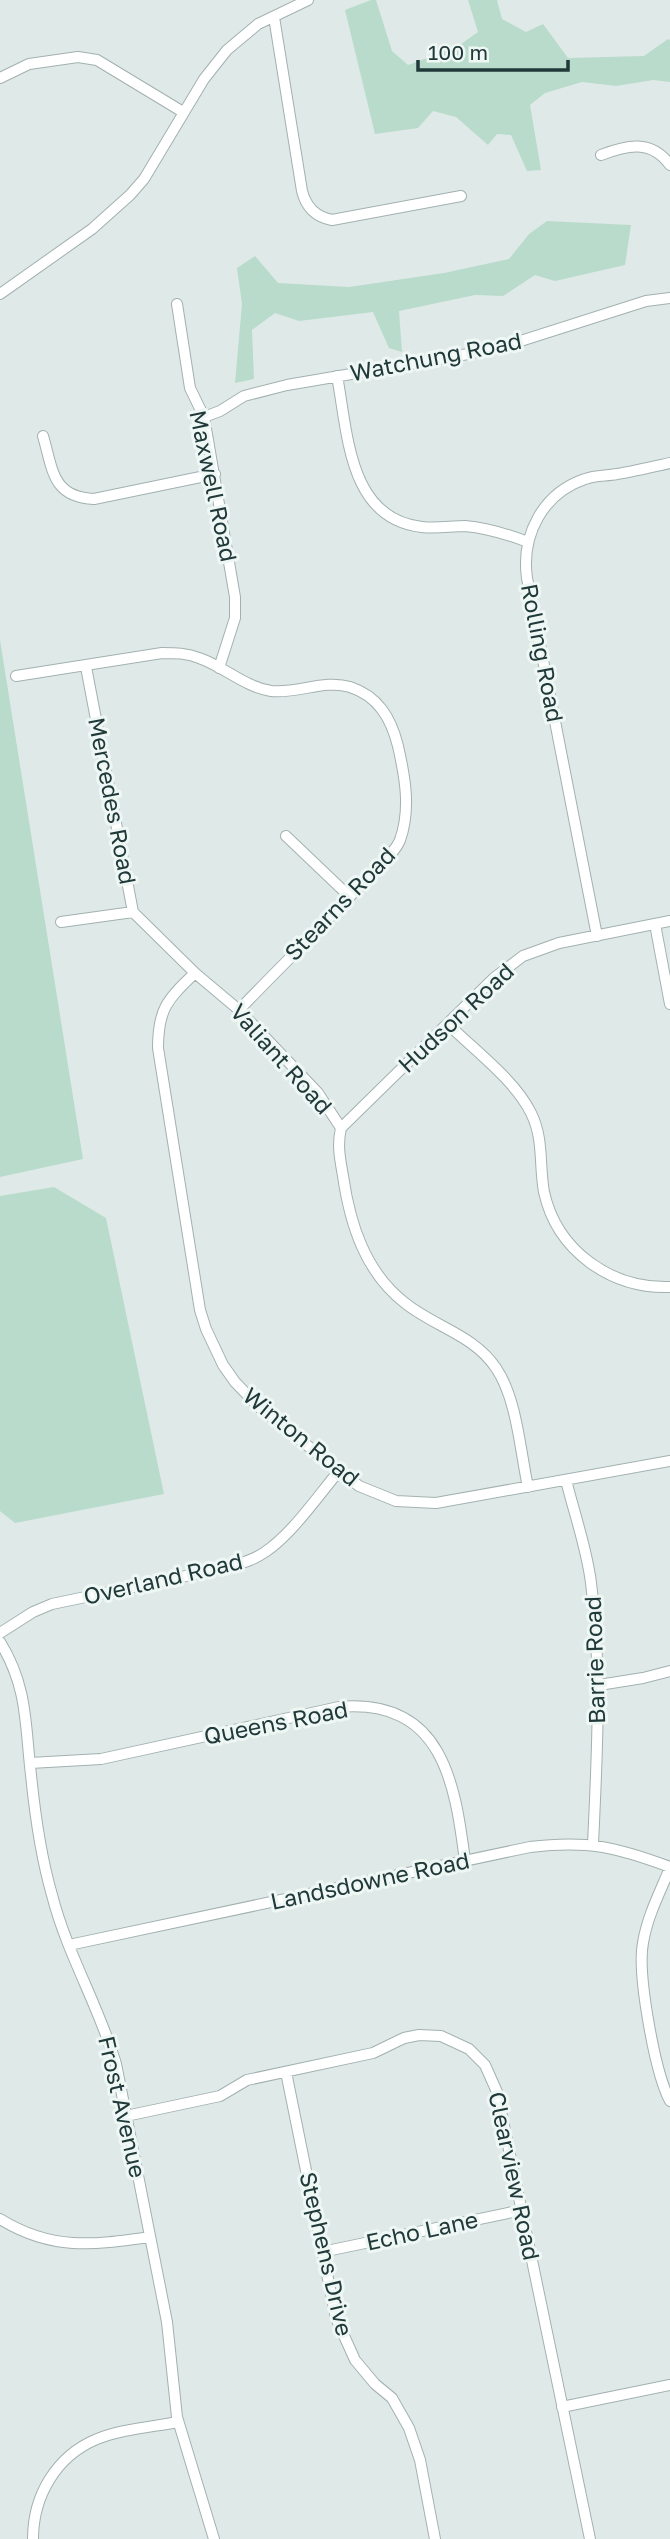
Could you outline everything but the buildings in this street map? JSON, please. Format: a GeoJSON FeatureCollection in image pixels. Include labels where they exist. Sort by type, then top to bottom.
{"type":"FeatureCollection","features":[{"type":"Feature","properties":{"kind":"street"},"geometry":{"type":"LineString","coordinates":[[0,294],[111,214],[144,178],[204,79],[227,50],[258,24],[308,0]]}},
{"type":"Feature","properties":{"kind":"street"},"geometry":{"type":"LineString","coordinates":[[274,17],[302,191],[308,207],[316,214],[332,220],[461,196]]}},
{"type":"Feature","properties":{"kind":"street"},"geometry":{"type":"LineString","coordinates":[[0,78],[29,64],[78,57],[97,60],[183,113]]}},
{"type":"Feature","properties":{"kind":"street"},"geometry":{"type":"LineString","coordinates":[[601,155],[621,147],[638,145],[655,151],[670,165]]}},
{"type":"Feature","properties":{"kind":"street","name":"Watchung Road"},"geometry":{"type":"LineString","coordinates":[[204,417],[220,411],[244,396],[508,345],[646,301],[670,298]]}},
{"type":"Feature","properties":{"kind":"street","name":"Maxwell Road"},"geometry":{"type":"LineString","coordinates":[[177,304],[190,388],[204,417],[235,597],[235,618],[219,668]]}},
{"type":"Feature","properties":{"kind":"street"},"geometry":{"type":"LineString","coordinates":[[337,376],[356,473],[362,488],[377,507],[391,517],[413,526],[487,529],[528,542]]}},
{"type":"Feature","properties":{"kind":"street"},"geometry":{"type":"LineString","coordinates":[[43,436],[55,479],[70,495],[80,499],[94,499],[215,474]]}},
{"type":"Feature","properties":{"kind":"street","name":"Rolling Road"},"geometry":{"type":"LineString","coordinates":[[597,936],[527,578],[528,542],[542,510],[555,496],[570,486],[595,476],[670,463]]}},
{"type":"Feature","properties":{"kind":"street","name":"Stearns Road"},"geometry":{"type":"LineString","coordinates":[[16,676],[162,653],[191,656],[269,691],[334,684],[347,686],[372,698],[390,720],[406,789],[406,813],[398,844],[239,1010]]}},
{"type":"Feature","properties":{"kind":"street","name":"Mercedes Road"},"geometry":{"type":"LineString","coordinates":[[86,667],[133,912],[149,928]]}},
{"type":"Feature","properties":{"kind":"street"},"geometry":{"type":"LineString","coordinates":[[286,836],[350,897]]}},
{"type":"Feature","properties":{"kind":"street"},"geometry":{"type":"LineString","coordinates":[[61,922],[133,912]]}},
{"type":"Feature","properties":{"kind":"street","name":"Hudson Road"},"geometry":{"type":"LineString","coordinates":[[341,1128],[494,978],[523,956],[559,943],[670,921]]}},
{"type":"Feature","properties":{"kind":"street"},"geometry":{"type":"LineString","coordinates":[[655,924],[670,1004]]}},
{"type":"Feature","properties":{"kind":"street","name":"Valiant Road"},"geometry":{"type":"LineString","coordinates":[[149,928],[195,973],[239,1010],[318,1093],[341,1128],[338,1143],[347,1205],[361,1245],[380,1277],[403,1302],[472,1343],[495,1367],[510,1396],[528,1487]]}},
{"type":"Feature","properties":{"kind":"street","name":"Winton Road"},"geometry":{"type":"LineString","coordinates":[[195,973],[166,1005],[158,1022],[158,1048],[200,1310],[214,1348],[234,1382],[262,1410],[339,1471],[371,1492],[410,1503],[436,1503],[670,1461]]}},
{"type":"Feature","properties":{"kind":"street"},"geometry":{"type":"LineString","coordinates":[[448,1024],[513,1087],[527,1105],[539,1136],[542,1181],[548,1205],[558,1228],[573,1248],[591,1265],[613,1277],[637,1284],[670,1287]]}},
{"type":"Feature","properties":{"kind":"street","name":"Overland Road"},"geometry":{"type":"LineString","coordinates":[[0,1633],[33,1612],[52,1604],[229,1567],[263,1554],[277,1543],[339,1471]]}},
{"type":"Feature","properties":{"kind":"street","name":"Barrie Road"},"geometry":{"type":"LineString","coordinates":[[566,1480],[591,1580],[598,1685],[593,1844]]}},
{"type":"Feature","properties":{"kind":"street","name":"Frost Avenue"},"geometry":{"type":"LineString","coordinates":[[0,1642],[13,1667],[25,1703],[38,1826],[51,1895],[117,2064],[167,2322],[178,2422],[214,2539]]}},
{"type":"Feature","properties":{"kind":"street"},"geometry":{"type":"LineString","coordinates":[[598,1685],[670,1671]]}},
{"type":"Feature","properties":{"kind":"street","name":"Queens Road"},"geometry":{"type":"LineString","coordinates":[[30,1763],[101,1759],[339,1707],[371,1708],[410,1724],[427,1737],[440,1754],[456,1797],[465,1861]]}},
{"type":"Feature","properties":{"kind":"street","name":"Landsdowne Road"},"geometry":{"type":"LineString","coordinates":[[69,1945],[530,1847],[565,1843],[593,1844],[670,1867]]}},
{"type":"Feature","properties":{"kind":"street"},"geometry":{"type":"LineString","coordinates":[[670,1867],[647,1924],[642,1947],[642,1977],[657,2066],[670,2101]]}},
{"type":"Feature","properties":{"kind":"street","name":"Clearview Road"},"geometry":{"type":"LineString","coordinates":[[127,2116],[220,2096],[247,2080],[373,2053],[404,2038],[419,2035],[442,2036],[463,2045],[480,2059],[495,2085],[590,2539]]}},
{"type":"Feature","properties":{"kind":"street","name":"Stephens Drive"},"geometry":{"type":"LineString","coordinates":[[286,2072],[336,2318],[347,2347],[364,2372],[392,2398],[412,2436],[420,2460],[435,2539]]}},
{"type":"Feature","properties":{"kind":"street","name":"Echo Lane"},"geometry":{"type":"LineString","coordinates":[[322,2252],[522,2210]]}},
{"type":"Feature","properties":{"kind":"street"},"geometry":{"type":"LineString","coordinates":[[1,2221],[33,2236],[62,2244],[98,2244],[150,2237]]}},
{"type":"Feature","properties":{"kind":"street"},"geometry":{"type":"LineString","coordinates":[[562,2407],[670,2385]]}},
{"type":"Feature","properties":{"kind":"street"},"geometry":{"type":"LineString","coordinates":[[33,2539],[34,2518],[40,2498],[55,2470],[71,2455],[88,2443],[108,2435],[178,2422]]}},
{"type":"Feature","properties":{"kind":"green space"},"geometry":{"type":"Polygon","coordinates":[[[376,0],[392,51],[408,65],[457,47],[478,32],[468,0],[497,0],[502,19],[526,32],[543,24],[568,58],[644,56],[668,39],[670,82],[653,80],[616,86],[582,82],[545,93],[530,105],[541,170],[527,171],[511,135],[497,134],[488,145],[456,117],[433,111],[418,128],[375,134],[345,10],[376,0]]]}},
{"type":"Feature","properties":{"kind":"green space"},"geometry":{"type":"Polygon","coordinates":[[[547,221],[631,225],[625,265],[555,281],[535,275],[503,296],[475,295],[399,311],[402,352],[389,348],[373,312],[299,321],[275,313],[252,330],[254,379],[235,383],[242,304],[237,268],[255,256],[278,283],[349,287],[444,273],[509,259],[529,234],[547,221]]]}},
{"type":"Feature","properties":{"kind":"green space"},"geometry":{"type":"Polygon","coordinates":[[[0,640],[83,1159],[0,1177],[0,640]]]}},
{"type":"Feature","properties":{"kind":"green space"},"geometry":{"type":"Polygon","coordinates":[[[54,1187],[106,1218],[164,1494],[15,1523],[0,1511],[0,1196],[54,1187]]]}}]}
